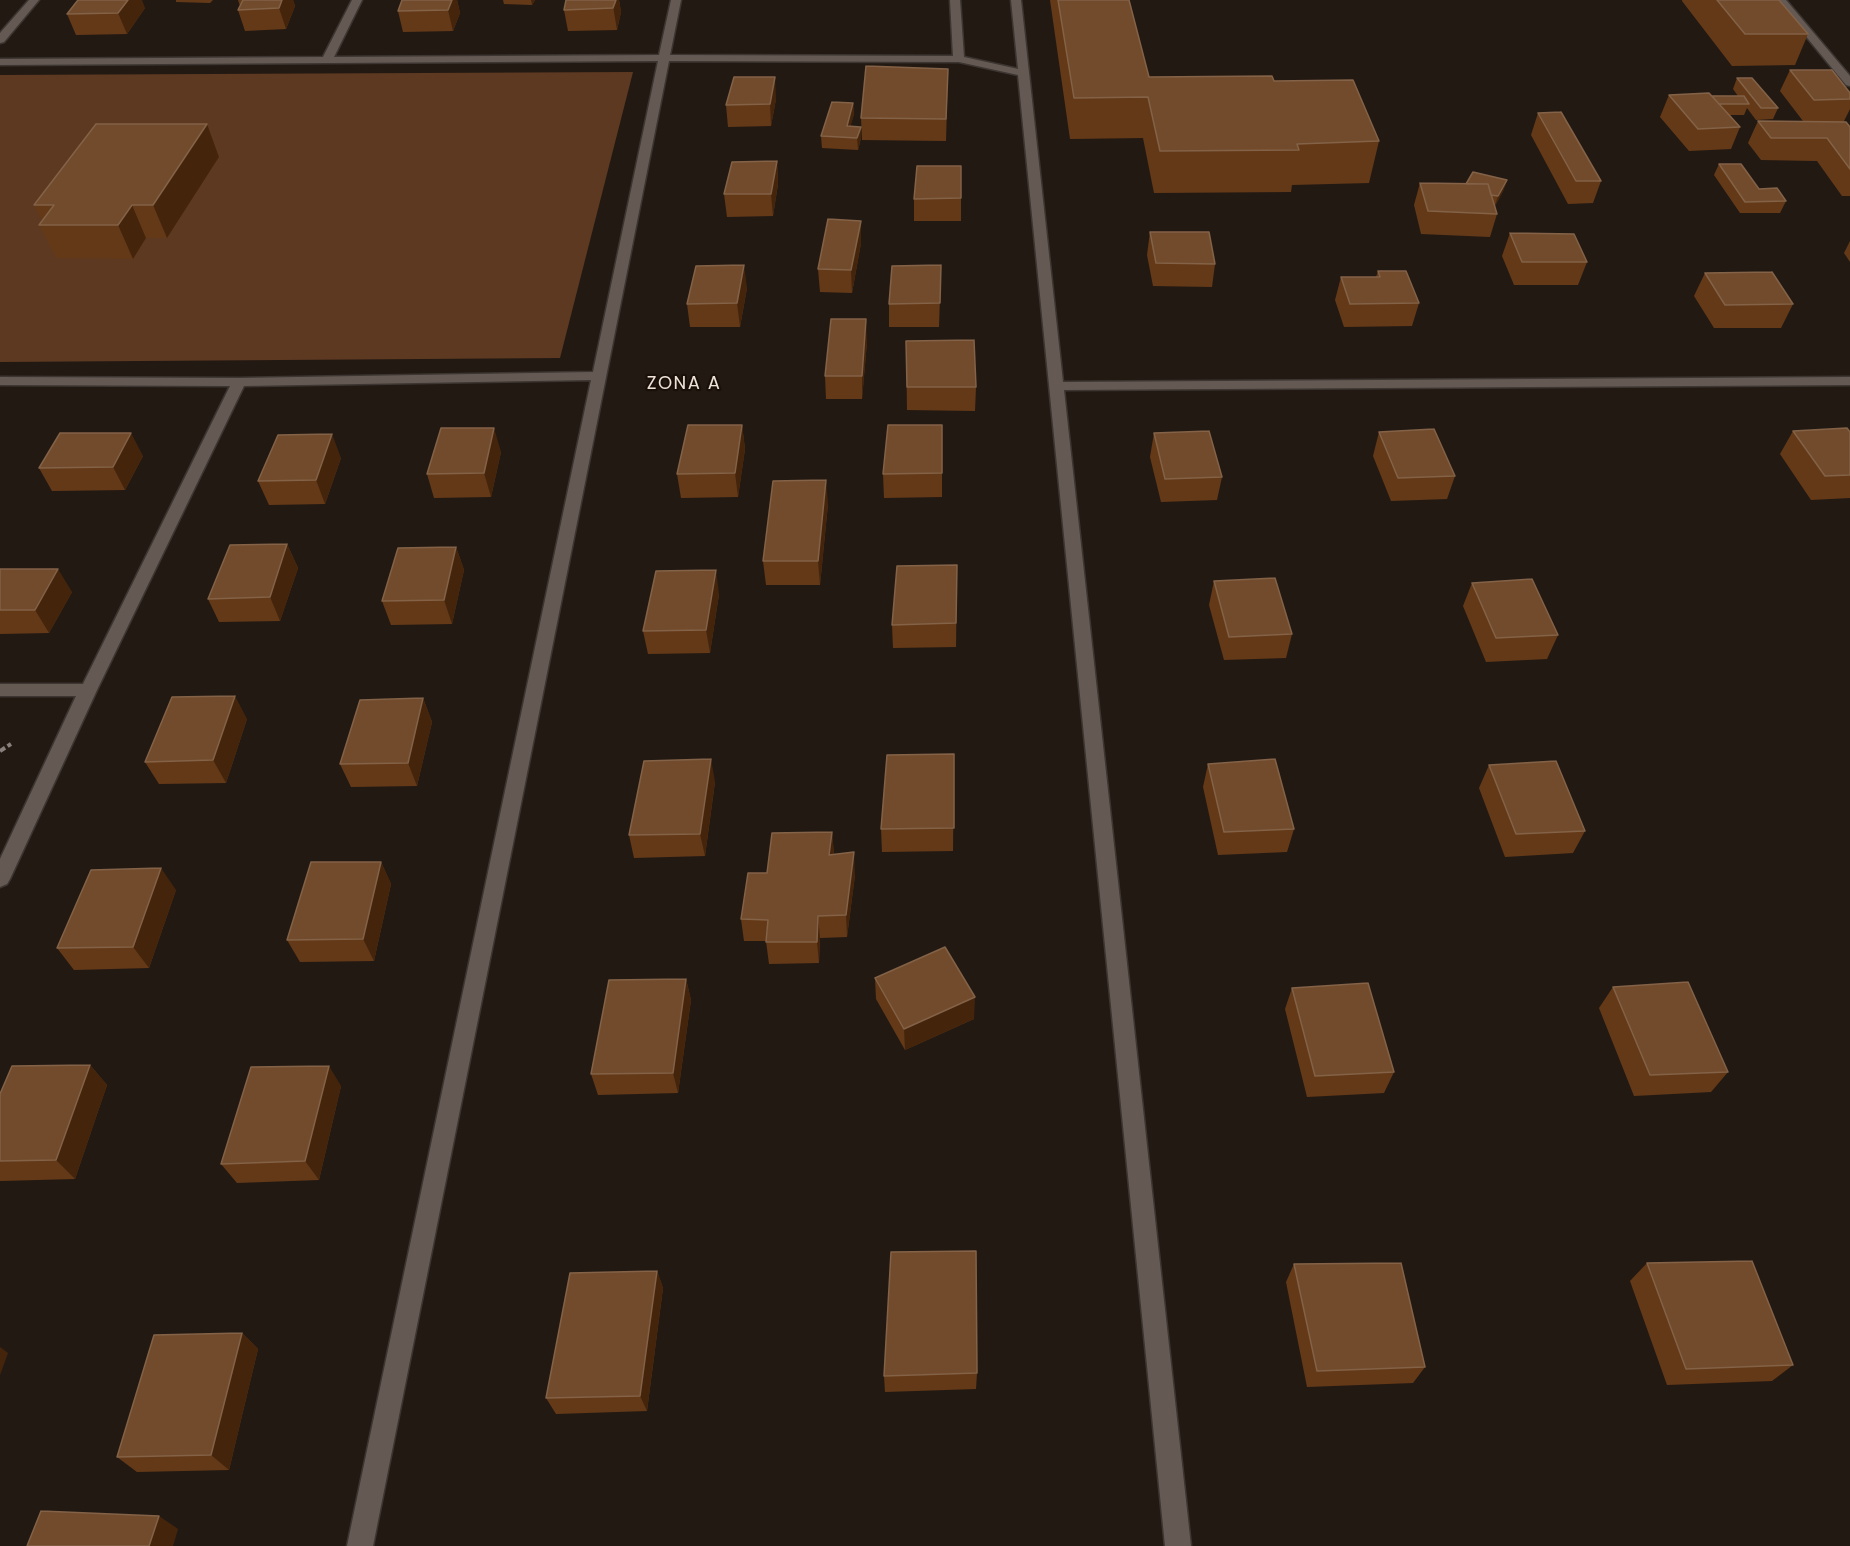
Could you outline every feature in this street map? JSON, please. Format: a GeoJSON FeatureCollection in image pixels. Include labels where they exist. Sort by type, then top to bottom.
{"type":"FeatureCollection","features":[{"type":"Feature","properties":{"kind":"street"},"geometry":{"type":"LineString","coordinates":[[0,40],[34,0]]}},
{"type":"Feature","properties":{"kind":"street"},"geometry":{"type":"LineString","coordinates":[[326,61],[357,0]]}},
{"type":"Feature","properties":{"kind":"street"},"geometry":{"type":"LineString","coordinates":[[360,1546],[676,0]]}},
{"type":"Feature","properties":{"kind":"street"},"geometry":{"type":"LineString","coordinates":[[955,0],[959,59]]}},
{"type":"Feature","properties":{"kind":"street"},"geometry":{"type":"LineString","coordinates":[[1016,0],[1178,1546]]}},
{"type":"Feature","properties":{"kind":"street"},"geometry":{"type":"LineString","coordinates":[[1781,0],[1850,83]]}},
{"type":"Feature","properties":{"kind":"street"},"geometry":{"type":"LineString","coordinates":[[0,62],[664,58],[959,59],[1023,73]]}},
{"type":"Feature","properties":{"kind":"street"},"geometry":{"type":"LineString","coordinates":[[0,381],[239,382],[599,376]]}},
{"type":"Feature","properties":{"kind":"street"},"geometry":{"type":"LineString","coordinates":[[1056,386],[1850,381]]}},
{"type":"Feature","properties":{"kind":"street"},"geometry":{"type":"LineString","coordinates":[[0,879],[88,690],[239,382]]}},
{"type":"Feature","properties":{"kind":"street"},"geometry":{"type":"LineString","coordinates":[[0,690],[88,690]]}},
{"type":"Feature","properties":{"kind":"path"},"geometry":{"type":"LineString","coordinates":[[0,751],[11,744]]}},
{"type":"Feature","properties":{"kind":"shaded area"},"geometry":{"type":"Polygon","coordinates":[[[633,72],[560,358],[0,362],[0,75],[633,72]]]}},
{"type":"Feature","properties":{"kind":"building"},"geometry":{"type":"Polygon","coordinates":[[[78,0],[128,0],[118,13],[67,14],[78,0]]]}},
{"type":"Feature","properties":{"kind":"building"},"geometry":{"type":"Polygon","coordinates":[[[243,0],[282,0],[279,8],[238,10],[243,0]]]}},
{"type":"Feature","properties":{"kind":"building"},"geometry":{"type":"Polygon","coordinates":[[[402,0],[452,0],[448,10],[398,11],[402,0]]]}},
{"type":"Feature","properties":{"kind":"building"},"geometry":{"type":"Polygon","coordinates":[[[566,0],[616,0],[613,8],[564,10],[566,0]]]}},
{"type":"Feature","properties":{"kind":"building"},"geometry":{"type":"Polygon","coordinates":[[[1058,0],[1129,0],[1149,77],[1272,76],[1274,81],[1353,80],[1379,141],[1297,144],[1299,150],[1160,151],[1148,97],[1074,98],[1058,0]]]}},
{"type":"Feature","properties":{"kind":"building"},"geometry":{"type":"Polygon","coordinates":[[[1717,0],[1779,0],[1808,34],[1745,34],[1717,0]]]}},
{"type":"Feature","properties":{"kind":"building"},"geometry":{"type":"Polygon","coordinates":[[[866,66],[948,69],[946,119],[861,118],[866,66]]]}},
{"type":"Feature","properties":{"kind":"building"},"geometry":{"type":"Polygon","coordinates":[[[1790,70],[1832,70],[1850,93],[1850,99],[1814,100],[1790,70]]]}},
{"type":"Feature","properties":{"kind":"building"},"geometry":{"type":"Polygon","coordinates":[[[734,77],[775,77],[770,104],[726,105],[734,77]]]}},
{"type":"Feature","properties":{"kind":"building"},"geometry":{"type":"Polygon","coordinates":[[[1737,78],[1752,78],[1778,108],[1761,108],[1737,78]]]}},
{"type":"Feature","properties":{"kind":"building"},"geometry":{"type":"Polygon","coordinates":[[[1709,93],[1740,127],[1698,129],[1669,95],[1709,93]]]}},
{"type":"Feature","properties":{"kind":"building"},"geometry":{"type":"Polygon","coordinates":[[[1712,96],[1744,96],[1749,104],[1719,104],[1712,96]]]}},
{"type":"Feature","properties":{"kind":"building"},"geometry":{"type":"Polygon","coordinates":[[[832,102],[853,103],[847,126],[861,127],[857,138],[821,136],[832,102]]]}},
{"type":"Feature","properties":{"kind":"building"},"geometry":{"type":"Polygon","coordinates":[[[1561,112],[1601,181],[1576,181],[1538,113],[1561,112]]]}},
{"type":"Feature","properties":{"kind":"building"},"geometry":{"type":"Polygon","coordinates":[[[1758,121],[1846,122],[1850,127],[1850,169],[1827,138],[1771,138],[1758,121]]]}},
{"type":"Feature","properties":{"kind":"building"},"geometry":{"type":"Polygon","coordinates":[[[96,124],[207,124],[153,205],[132,205],[118,225],[39,225],[54,205],[34,205],[96,124]]]}},
{"type":"Feature","properties":{"kind":"building"},"geometry":{"type":"Polygon","coordinates":[[[777,161],[771,194],[724,194],[732,162],[777,161]]]}},
{"type":"Feature","properties":{"kind":"building"},"geometry":{"type":"Polygon","coordinates":[[[1719,164],[1741,164],[1759,189],[1777,188],[1786,201],[1745,202],[1719,164]]]}},
{"type":"Feature","properties":{"kind":"building"},"geometry":{"type":"Polygon","coordinates":[[[917,166],[961,166],[961,198],[914,199],[917,166]]]}},
{"type":"Feature","properties":{"kind":"building"},"geometry":{"type":"Polygon","coordinates":[[[1473,172],[1507,180],[1498,196],[1491,195],[1488,184],[1466,184],[1473,172]]]}},
{"type":"Feature","properties":{"kind":"building"},"geometry":{"type":"Polygon","coordinates":[[[1420,183],[1488,184],[1497,214],[1428,211],[1420,183]]]}},
{"type":"Feature","properties":{"kind":"building"},"geometry":{"type":"Polygon","coordinates":[[[828,219],[861,221],[851,270],[818,269],[828,219]]]}},
{"type":"Feature","properties":{"kind":"building"},"geometry":{"type":"Polygon","coordinates":[[[1150,232],[1209,232],[1215,264],[1156,263],[1150,232]]]}},
{"type":"Feature","properties":{"kind":"building"},"geometry":{"type":"Polygon","coordinates":[[[1510,233],[1574,234],[1587,262],[1522,262],[1510,233]]]}},
{"type":"Feature","properties":{"kind":"building"},"geometry":{"type":"Polygon","coordinates":[[[744,265],[737,303],[687,304],[696,266],[744,265]]]}},
{"type":"Feature","properties":{"kind":"building"},"geometry":{"type":"Polygon","coordinates":[[[941,265],[940,303],[889,304],[892,266],[941,265]]]}},
{"type":"Feature","properties":{"kind":"building"},"geometry":{"type":"Polygon","coordinates":[[[1378,271],[1406,271],[1419,303],[1350,304],[1341,277],[1380,277],[1378,271]]]}},
{"type":"Feature","properties":{"kind":"building"},"geometry":{"type":"Polygon","coordinates":[[[1772,272],[1793,304],[1725,305],[1705,273],[1772,272]]]}},
{"type":"Feature","properties":{"kind":"building"},"geometry":{"type":"Polygon","coordinates":[[[831,319],[866,319],[862,376],[825,376],[831,319]]]}},
{"type":"Feature","properties":{"kind":"building"},"geometry":{"type":"Polygon","coordinates":[[[974,340],[976,387],[907,387],[906,341],[974,340]]]}},
{"type":"Feature","properties":{"kind":"building"},"geometry":{"type":"Polygon","coordinates":[[[688,425],[742,425],[735,473],[677,474],[688,425]]]}},
{"type":"Feature","properties":{"kind":"building"},"geometry":{"type":"Polygon","coordinates":[[[888,425],[942,425],[942,473],[883,474],[888,425]]]}},
{"type":"Feature","properties":{"kind":"building"},"geometry":{"type":"Polygon","coordinates":[[[441,428],[494,428],[484,473],[427,474],[441,428]]]}},
{"type":"Feature","properties":{"kind":"building"},"geometry":{"type":"Polygon","coordinates":[[[1847,428],[1850,432],[1850,475],[1825,476],[1793,431],[1847,428]]]}},
{"type":"Feature","properties":{"kind":"building"},"geometry":{"type":"Polygon","coordinates":[[[1434,429],[1455,476],[1398,478],[1379,432],[1434,429]]]}},
{"type":"Feature","properties":{"kind":"building"},"geometry":{"type":"Polygon","coordinates":[[[1209,431],[1222,477],[1165,479],[1154,433],[1209,431]]]}},
{"type":"Feature","properties":{"kind":"building"},"geometry":{"type":"Polygon","coordinates":[[[60,433],[131,433],[113,467],[39,468],[60,433]]]}},
{"type":"Feature","properties":{"kind":"building"},"geometry":{"type":"Polygon","coordinates":[[[332,434],[316,480],[258,481],[278,435],[332,434]]]}},
{"type":"Feature","properties":{"kind":"building"},"geometry":{"type":"Polygon","coordinates":[[[826,480],[818,561],[763,561],[773,481],[826,480]]]}},
{"type":"Feature","properties":{"kind":"building"},"geometry":{"type":"Polygon","coordinates":[[[287,544],[270,597],[208,599],[230,545],[287,544]]]}},
{"type":"Feature","properties":{"kind":"building"},"geometry":{"type":"Polygon","coordinates":[[[456,547],[444,600],[382,601],[398,548],[456,547]]]}},
{"type":"Feature","properties":{"kind":"building"},"geometry":{"type":"Polygon","coordinates":[[[957,565],[956,623],[892,625],[897,566],[957,565]]]}},
{"type":"Feature","properties":{"kind":"building"},"geometry":{"type":"Polygon","coordinates":[[[0,569],[58,569],[35,610],[0,610],[0,569]]]}},
{"type":"Feature","properties":{"kind":"building"},"geometry":{"type":"Polygon","coordinates":[[[716,570],[706,630],[643,631],[656,571],[716,570]]]}},
{"type":"Feature","properties":{"kind":"building"},"geometry":{"type":"Polygon","coordinates":[[[1275,578],[1292,634],[1229,637],[1214,581],[1275,578]]]}},
{"type":"Feature","properties":{"kind":"building"},"geometry":{"type":"Polygon","coordinates":[[[1532,579],[1558,635],[1496,638],[1472,583],[1532,579]]]}},
{"type":"Feature","properties":{"kind":"building"},"geometry":{"type":"Polygon","coordinates":[[[235,696],[213,760],[145,762],[172,697],[235,696]]]}},
{"type":"Feature","properties":{"kind":"building"},"geometry":{"type":"Polygon","coordinates":[[[423,698],[408,763],[340,764],[360,700],[423,698]]]}},
{"type":"Feature","properties":{"kind":"building"},"geometry":{"type":"Polygon","coordinates":[[[954,754],[954,828],[881,829],[887,755],[954,754]]]}},
{"type":"Feature","properties":{"kind":"building"},"geometry":{"type":"Polygon","coordinates":[[[711,759],[700,834],[629,835],[644,761],[711,759]]]}},
{"type":"Feature","properties":{"kind":"building"},"geometry":{"type":"Polygon","coordinates":[[[1275,759],[1294,829],[1224,832],[1208,764],[1275,759]]]}},
{"type":"Feature","properties":{"kind":"building"},"geometry":{"type":"Polygon","coordinates":[[[1556,761],[1585,831],[1516,834],[1489,765],[1556,761]]]}},
{"type":"Feature","properties":{"kind":"building"},"geometry":{"type":"Polygon","coordinates":[[[832,832],[829,855],[854,852],[846,915],[818,916],[817,942],[766,942],[768,920],[741,919],[748,873],[767,873],[772,833],[832,832]]]}},
{"type":"Feature","properties":{"kind":"building"},"geometry":{"type":"Polygon","coordinates":[[[311,862],[381,862],[363,939],[287,940],[311,862]]]}},
{"type":"Feature","properties":{"kind":"building"},"geometry":{"type":"Polygon","coordinates":[[[161,868],[133,947],[57,948],[91,870],[161,868]]]}},
{"type":"Feature","properties":{"kind":"building"},"geometry":{"type":"Polygon","coordinates":[[[945,947],[975,997],[904,1029],[875,978],[945,947]]]}},
{"type":"Feature","properties":{"kind":"building"},"geometry":{"type":"Polygon","coordinates":[[[686,979],[673,1073],[591,1074],[609,980],[686,979]]]}},
{"type":"Feature","properties":{"kind":"building"},"geometry":{"type":"Polygon","coordinates":[[[1688,982],[1728,1072],[1650,1075],[1613,987],[1688,982]]]}},
{"type":"Feature","properties":{"kind":"building"},"geometry":{"type":"Polygon","coordinates":[[[1368,983],[1394,1072],[1315,1076],[1292,988],[1368,983]]]}},
{"type":"Feature","properties":{"kind":"building"},"geometry":{"type":"Polygon","coordinates":[[[90,1065],[56,1160],[0,1161],[0,1094],[12,1066],[90,1065]]]}},
{"type":"Feature","properties":{"kind":"building"},"geometry":{"type":"Polygon","coordinates":[[[329,1066],[305,1161],[221,1164],[251,1067],[329,1066]]]}},
{"type":"Feature","properties":{"kind":"building"},"geometry":{"type":"Polygon","coordinates":[[[976,1251],[977,1373],[884,1376],[891,1252],[976,1251]]]}},
{"type":"Feature","properties":{"kind":"building"},"geometry":{"type":"Polygon","coordinates":[[[1752,1261],[1793,1365],[1686,1369],[1647,1263],[1752,1261]]]}},
{"type":"Feature","properties":{"kind":"building"},"geometry":{"type":"Polygon","coordinates":[[[1401,1263],[1425,1367],[1317,1371],[1294,1264],[1401,1263]]]}},
{"type":"Feature","properties":{"kind":"building"},"geometry":{"type":"Polygon","coordinates":[[[657,1271],[640,1396],[546,1398],[570,1273],[657,1271]]]}},
{"type":"Feature","properties":{"kind":"building"},"geometry":{"type":"Polygon","coordinates":[[[242,1333],[211,1455],[117,1457],[154,1335],[242,1333]]]}},
{"type":"Feature","properties":{"kind":"building"},"geometry":{"type":"Polygon","coordinates":[[[41,1511],[159,1516],[149,1546],[27,1546],[41,1511]]]}},
{"type":"Feature","properties":{"kind":"district","name":"ZONA A"},"geometry":{"type":"Point","coordinates":[684,384]}}]}
